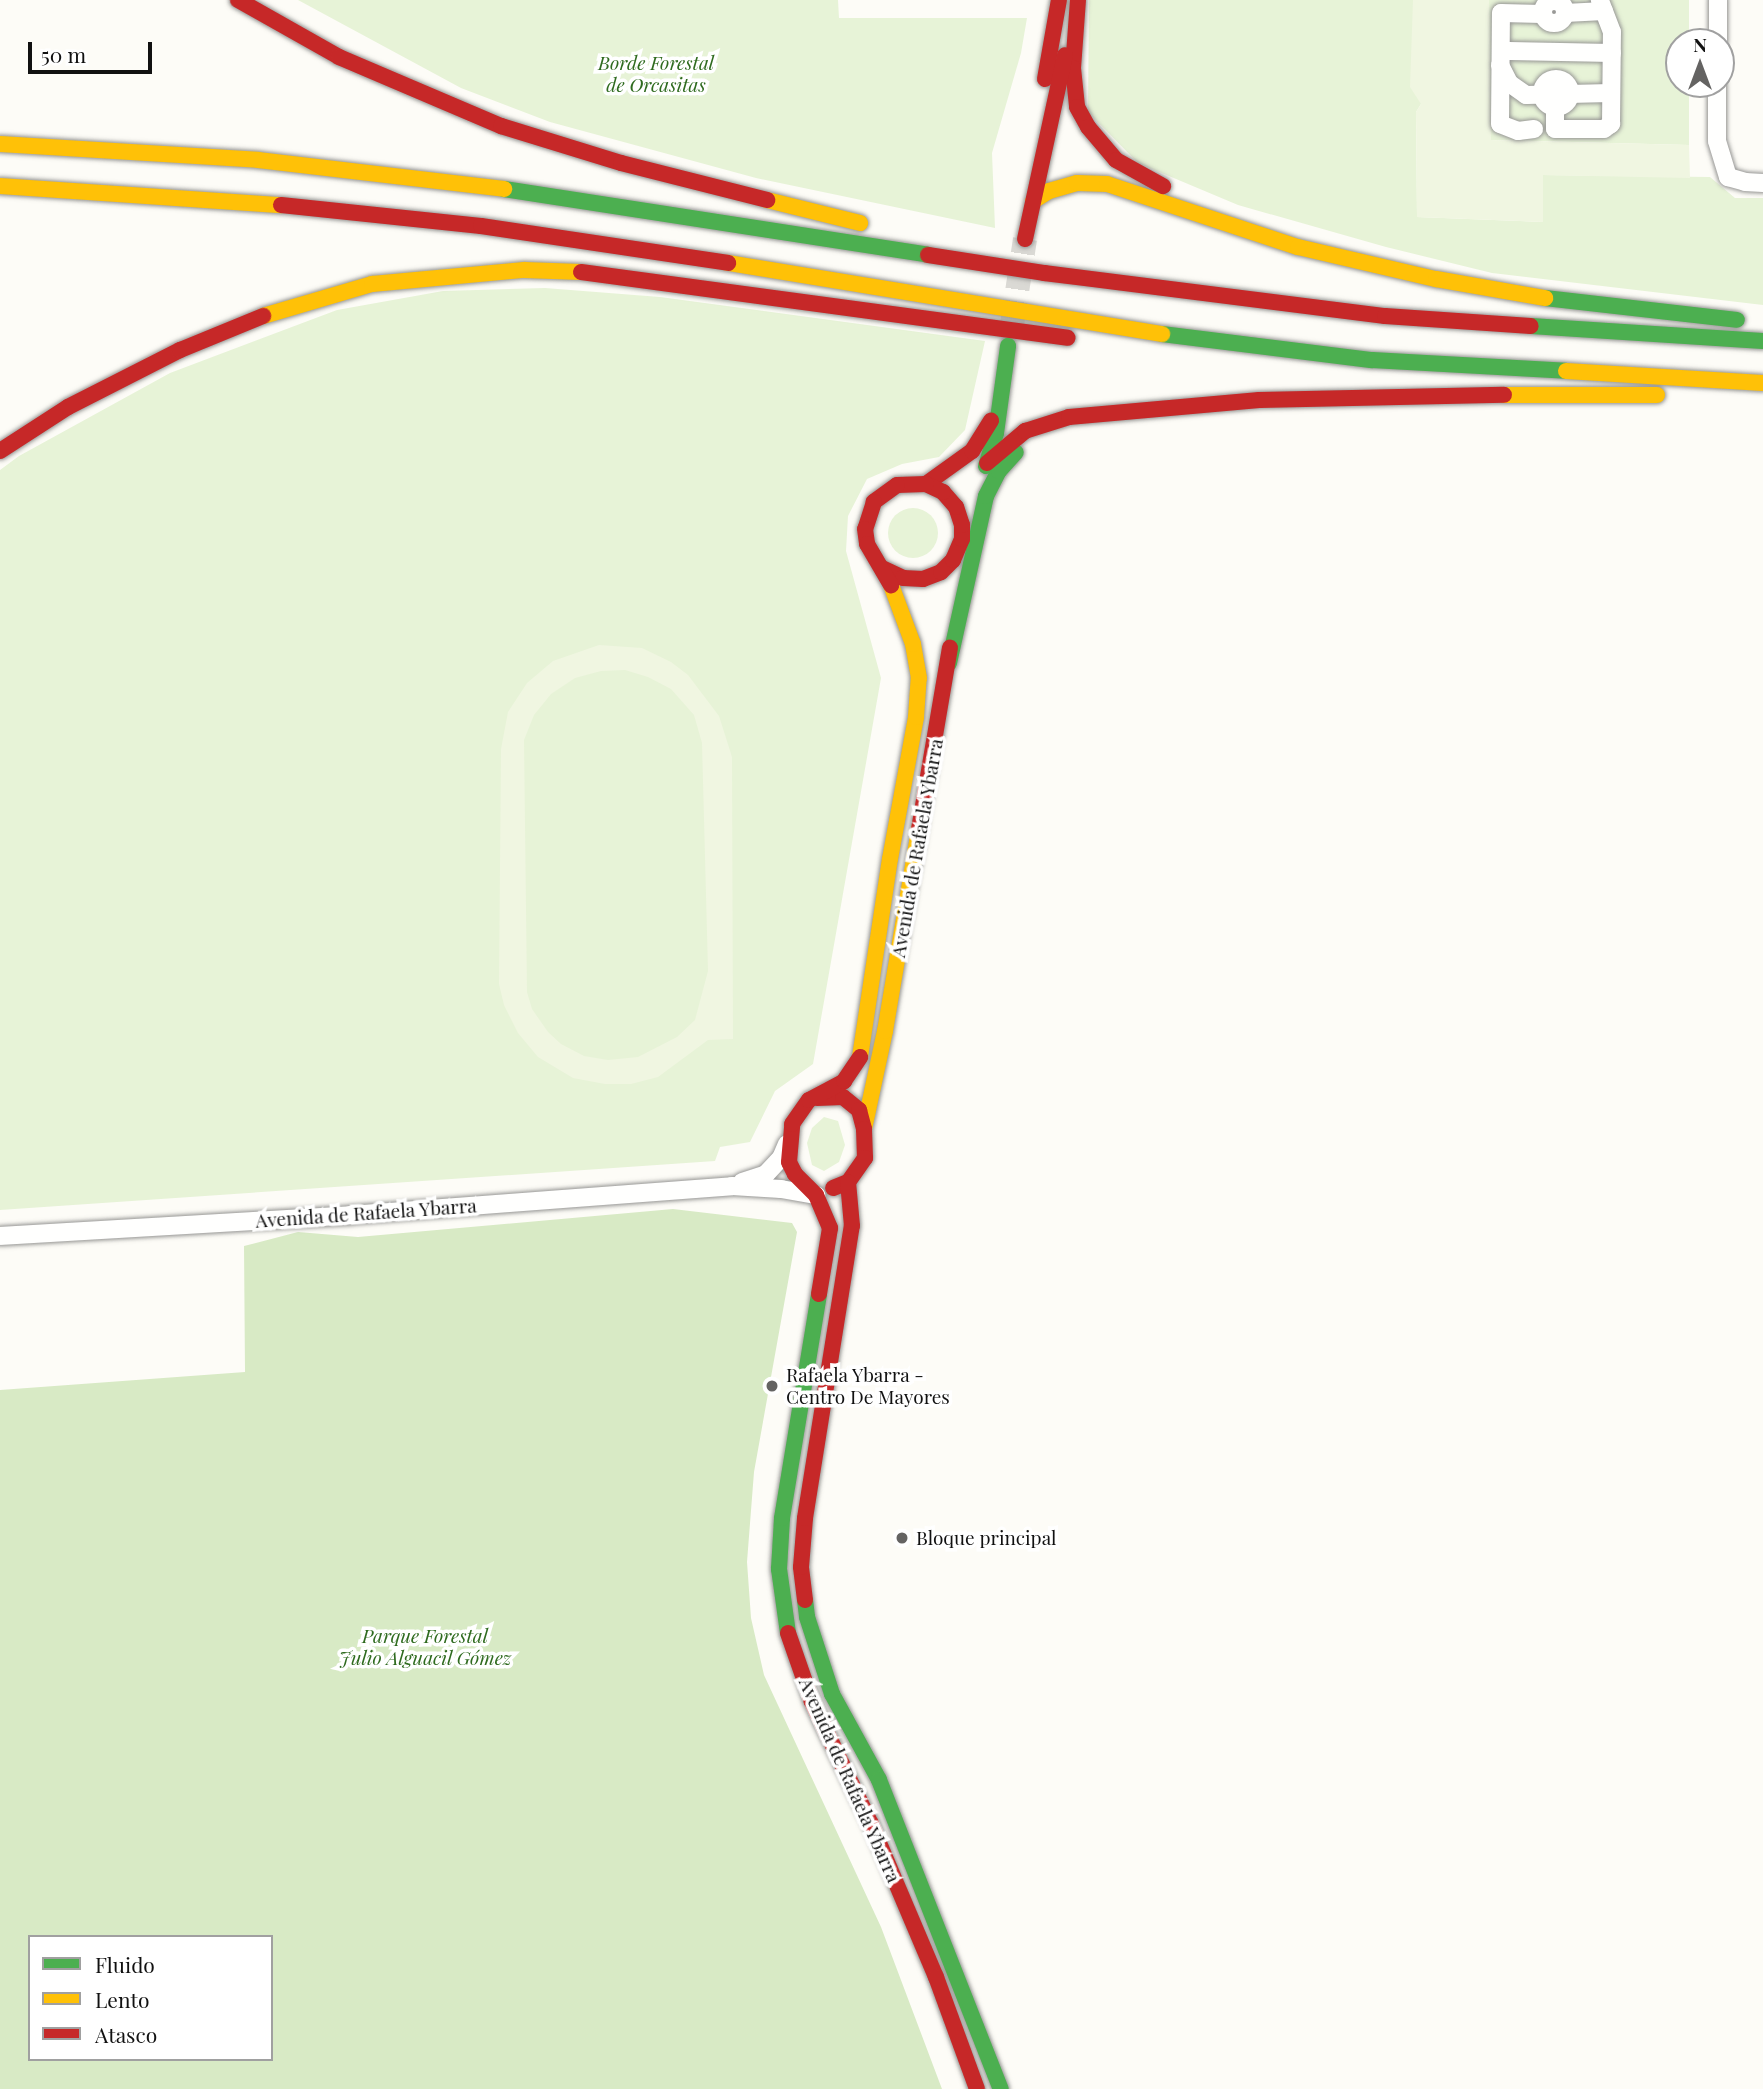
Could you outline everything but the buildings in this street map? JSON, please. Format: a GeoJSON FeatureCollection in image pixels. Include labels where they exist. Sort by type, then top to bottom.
{"type":"FeatureCollection","features":[{"type":"Feature","properties":{"kind":"main road"},"geometry":{"type":"LineString","coordinates":[[238,0],[339,57],[501,126],[557,146],[701,185],[882,228]]}},
{"type":"Feature","properties":{"kind":"main road"},"geometry":{"type":"LineString","coordinates":[[1033,201],[1038,127],[1059,0]]}},
{"type":"Feature","properties":{"kind":"main road"},"geometry":{"type":"LineString","coordinates":[[1026,239],[1077,0]]}},
{"type":"Feature","properties":{"kind":"main road"},"geometry":{"type":"LineString","coordinates":[[1077,0],[1074,95],[1088,128],[1116,160],[1149,181],[1353,260]]}},
{"type":"Feature","properties":{"kind":"main road"},"geometry":{"type":"LineString","coordinates":[[0,144],[258,160],[476,186],[1044,273],[1385,316],[1763,341]]}},
{"type":"Feature","properties":{"kind":"main road"},"geometry":{"type":"LineString","coordinates":[[1033,201],[1049,191],[1077,183],[1108,184],[1298,247],[1512,294],[1750,321]]}},
{"type":"Feature","properties":{"kind":"main road"},"geometry":{"type":"LineString","coordinates":[[0,186],[256,202],[481,226],[828,278],[1177,336],[1372,360],[1763,383]]}},
{"type":"Feature","properties":{"kind":"main road"},"geometry":{"type":"LineString","coordinates":[[916,237],[1044,273]]}},
{"type":"Feature","properties":{"kind":"main road"},"geometry":{"type":"LineString","coordinates":[[0,451],[68,407],[180,350],[283,308],[372,284],[443,276],[524,270],[595,273],[1087,340],[1177,336]]}},
{"type":"Feature","properties":{"kind":"main road","name":"Avenida de Rafaela Ybarra"},"geometry":{"type":"LineString","coordinates":[[1001,2089],[879,1780],[832,1695],[807,1617],[801,1567],[805,1518],[852,1226],[848,1182],[865,1158],[864,1129],[885,1031],[949,663],[953,607],[949,564],[960,547],[962,524],[996,433],[1008,345]]}},
{"type":"Feature","properties":{"kind":"main road"},"geometry":{"type":"LineString","coordinates":[[987,463],[1010,442],[1038,425],[1069,417],[1273,400],[1426,395],[1641,396],[1763,389]]}},
{"type":"Feature","properties":{"kind":"main road","name":"Avenida de Rafaela Ybarra"},"geometry":{"type":"LineString","coordinates":[[809,1100],[844,1081],[861,1055],[890,859],[916,718],[919,678],[914,644],[904,613],[867,544],[865,529],[871,509],[884,492],[897,485],[926,484],[972,451],[986,431],[1000,399]]}},
{"type":"Feature","properties":{"kind":"main road"},"geometry":{"type":"LineString","coordinates":[[949,663],[986,496],[999,471],[1023,445],[1048,432],[1114,414]]}},
{"type":"Feature","properties":{"kind":"main road"},"geometry":{"type":"LineString","coordinates":[[926,484],[950,499],[962,524]]}},
{"type":"Feature","properties":{"kind":"main road"},"geometry":{"type":"LineString","coordinates":[[882,568],[892,575],[913,580],[932,576],[949,564]]}},
{"type":"Feature","properties":{"kind":"main road"},"geometry":{"type":"LineString","coordinates":[[790,1139],[792,1124],[809,1100],[844,1097],[859,1110],[864,1129]]}},
{"type":"Feature","properties":{"kind":"main road","name":"Avenida de Rafaela Ybarra"},"geometry":{"type":"LineString","coordinates":[[790,1139],[789,1162],[800,1179],[816,1195],[830,1228],[782,1518],[779,1569],[785,1624],[812,1702],[893,1875],[936,1978],[977,2089]]}},
{"type":"Feature","properties":{"kind":"main road"},"geometry":{"type":"LineString","coordinates":[[800,1179],[823,1189],[848,1182]]}},
{"type":"Feature","properties":{"kind":"street"},"geometry":{"type":"LineString","coordinates":[[1718,0],[1718,28]]}},
{"type":"Feature","properties":{"kind":"street"},"geometry":{"type":"LineString","coordinates":[[1602,5],[1612,32],[1609,127],[1506,130],[1500,124],[1508,8],[1550,11],[1602,5]]}},
{"type":"Feature","properties":{"kind":"street"},"geometry":{"type":"LineString","coordinates":[[1550,11],[1555,79]]}},
{"type":"Feature","properties":{"kind":"street"},"geometry":{"type":"LineString","coordinates":[[1555,107],[1538,94],[1522,89],[1513,75],[1521,58],[1533,52],[1612,53]]}},
{"type":"Feature","properties":{"kind":"street"},"geometry":{"type":"LineString","coordinates":[[1506,66],[1533,52]]}},
{"type":"Feature","properties":{"kind":"street"},"geometry":{"type":"LineString","coordinates":[[1506,66],[1521,94],[1611,93]]}},
{"type":"Feature","properties":{"kind":"street"},"geometry":{"type":"LineString","coordinates":[[1538,94],[1547,82],[1555,79],[1563,82],[1569,93]]}},
{"type":"Feature","properties":{"kind":"street"},"geometry":{"type":"LineString","coordinates":[[1555,107],[1565,103],[1569,93]]}},
{"type":"Feature","properties":{"kind":"street"},"geometry":{"type":"LineString","coordinates":[[1717,98],[1717,141],[1728,177],[1745,183],[1763,183]]}},
{"type":"Feature","properties":{"kind":"street"},"geometry":{"type":"LineString","coordinates":[[1555,107],[1555,129]]}},
{"type":"Feature","properties":{"kind":"street"},"geometry":{"type":"LineString","coordinates":[[732,1186],[766,1174],[781,1158],[790,1139]]}},
{"type":"Feature","properties":{"kind":"street"},"geometry":{"type":"LineString","coordinates":[[732,1186],[781,1189],[816,1195]]}},
{"type":"Feature","properties":{"kind":"street","name":"Avenida de Rafaela Ybarra"},"geometry":{"type":"LineString","coordinates":[[0,1236],[349,1215],[732,1186]]}},
{"type":"Feature","properties":{"kind":"green space","name":"Borde Forestal de Orcasitas"},"geometry":{"type":"Polygon","coordinates":[[[298,0],[838,0],[839,18],[1027,18],[1021,53],[992,153],[995,228],[756,178],[550,122],[461,88],[298,0]]]}},
{"type":"Feature","properties":{"kind":"green space"},"geometry":{"type":"Polygon","coordinates":[[[1089,0],[1413,0],[1421,104],[1416,112],[1417,217],[1543,222],[1542,175],[1710,177],[1735,198],[1763,198],[1763,305],[1492,273],[1386,247],[1238,205],[1138,163],[1088,112],[1089,0]]]}},
{"type":"Feature","properties":{"kind":"green space"},"geometry":{"type":"Polygon","coordinates":[[[1413,0],[1489,0],[1491,140],[1689,145],[1690,178],[1543,175],[1543,222],[1417,217],[1416,112],[1421,104],[1410,87],[1413,0]]]}},
{"type":"Feature","properties":{"kind":"green space"},"geometry":{"type":"Polygon","coordinates":[[[1489,0],[1689,0],[1689,28],[1665,28],[1665,98],[1689,98],[1689,145],[1490,140],[1489,0]]]}},
{"type":"Feature","properties":{"kind":"green space"},"geometry":{"type":"Polygon","coordinates":[[[545,288],[660,297],[985,341],[965,430],[939,457],[902,464],[867,479],[848,516],[846,551],[881,678],[813,1064],[775,1091],[750,1142],[720,1147],[715,1161],[0,1210],[0,470],[19,456],[170,373],[337,310],[443,291],[545,288]]]}},
{"type":"Feature","properties":{"kind":"green space"},"geometry":{"type":"Polygon","coordinates":[[[913,508],[931,515],[938,533],[931,551],[913,558],[895,551],[888,533],[895,515],[913,508]]]}},
{"type":"Feature","properties":{"kind":"green space"},"geometry":{"type":"Polygon","coordinates":[[[599,645],[642,648],[671,662],[688,675],[719,716],[732,757],[733,1039],[708,1040],[658,1077],[631,1084],[605,1084],[573,1078],[538,1057],[518,1033],[504,1005],[499,984],[501,749],[508,712],[527,683],[553,661],[599,645]],[[625,670],[601,671],[575,678],[551,694],[534,715],[524,740],[527,992],[532,1009],[548,1032],[561,1044],[584,1056],[608,1060],[638,1057],[677,1037],[695,1020],[708,971],[702,743],[694,715],[671,689],[648,677],[625,670]]]}},
{"type":"Feature","properties":{"kind":"green space"},"geometry":{"type":"Polygon","coordinates":[[[824,1117],[838,1121],[845,1145],[839,1162],[824,1171],[812,1165],[807,1143],[812,1128],[824,1117]]]}},
{"type":"Feature","properties":{"kind":"green space","name":"Parque Forestal Julio Alguacil Gómez"},"geometry":{"type":"Polygon","coordinates":[[[673,1209],[792,1223],[797,1232],[754,1472],[747,1562],[751,1618],[764,1675],[881,1927],[942,2089],[0,2089],[0,1390],[245,1372],[244,1246],[298,1232],[358,1237],[673,1209]]]}},
{"type":"Feature","properties":{"kind":"tunnel"},"geometry":{"type":"LineString","coordinates":[[1012,325],[1025,239]]}},
{"type":"Feature","properties":{"kind":"traffic: fast"},"geometry":{"type":"LineString","coordinates":[[504,189],[928,255]]}},
{"type":"Feature","properties":{"kind":"traffic: fast"},"geometry":{"type":"LineString","coordinates":[[1545,298],[1737,320]]}},
{"type":"Feature","properties":{"kind":"traffic: fast"},"geometry":{"type":"LineString","coordinates":[[1531,326],[1763,341]]}},
{"type":"Feature","properties":{"kind":"traffic: fast"},"geometry":{"type":"LineString","coordinates":[[1162,334],[1372,360],[1566,371]]}},
{"type":"Feature","properties":{"kind":"traffic: fast"},"geometry":{"type":"LineString","coordinates":[[986,466],[996,433],[1008,346]]}},
{"type":"Feature","properties":{"kind":"traffic: fast"},"geometry":{"type":"LineString","coordinates":[[949,663],[986,496],[999,471],[1016,452]]}},
{"type":"Feature","properties":{"kind":"traffic: fast"},"geometry":{"type":"LineString","coordinates":[[788,1633],[779,1569],[782,1518],[819,1294]]}},
{"type":"Feature","properties":{"kind":"traffic: fast"},"geometry":{"type":"LineString","coordinates":[[805,1600],[807,1617],[832,1694],[879,1780],[1001,2089]]}},
{"type":"Feature","properties":{"kind":"traffic: slow"},"geometry":{"type":"LineString","coordinates":[[0,144],[258,160],[504,189]]}},
{"type":"Feature","properties":{"kind":"traffic: slow"},"geometry":{"type":"LineString","coordinates":[[1033,201],[1049,191],[1077,183],[1107,184],[1298,247],[1436,279],[1545,298]]}},
{"type":"Feature","properties":{"kind":"traffic: slow"},"geometry":{"type":"LineString","coordinates":[[0,186],[281,205]]}},
{"type":"Feature","properties":{"kind":"traffic: slow"},"geometry":{"type":"LineString","coordinates":[[767,200],[860,223]]}},
{"type":"Feature","properties":{"kind":"traffic: slow"},"geometry":{"type":"LineString","coordinates":[[728,263],[1162,334]]}},
{"type":"Feature","properties":{"kind":"traffic: slow"},"geometry":{"type":"LineString","coordinates":[[263,316],[372,284],[524,270],[581,272]]}},
{"type":"Feature","properties":{"kind":"traffic: slow"},"geometry":{"type":"LineString","coordinates":[[1566,371],[1763,383]]}},
{"type":"Feature","properties":{"kind":"traffic: slow"},"geometry":{"type":"LineString","coordinates":[[1504,395],[1657,395]]}},
{"type":"Feature","properties":{"kind":"traffic: slow"},"geometry":{"type":"LineString","coordinates":[[860,1057],[890,859],[916,717],[919,678],[913,644],[891,585]]}},
{"type":"Feature","properties":{"kind":"traffic: slow"},"geometry":{"type":"LineString","coordinates":[[864,1129],[885,1031],[919,829]]}},
{"type":"Feature","properties":{"kind":"traffic: jam"},"geometry":{"type":"LineString","coordinates":[[238,0],[339,57],[501,126],[621,163],[767,200]]}},
{"type":"Feature","properties":{"kind":"traffic: jam"},"geometry":{"type":"LineString","coordinates":[[1045,79],[1059,0]]}},
{"type":"Feature","properties":{"kind":"traffic: jam"},"geometry":{"type":"LineString","coordinates":[[1078,0],[1073,68],[1077,107],[1088,127],[1116,160],[1163,186]]}},
{"type":"Feature","properties":{"kind":"traffic: jam"},"geometry":{"type":"LineString","coordinates":[[1025,239],[1065,55]]}},
{"type":"Feature","properties":{"kind":"traffic: jam"},"geometry":{"type":"LineString","coordinates":[[281,205],[481,226],[728,263]]}},
{"type":"Feature","properties":{"kind":"traffic: jam"},"geometry":{"type":"LineString","coordinates":[[928,255],[1044,273],[1385,316],[1531,326]]}},
{"type":"Feature","properties":{"kind":"traffic: jam"},"geometry":{"type":"LineString","coordinates":[[581,272],[1068,338]]}},
{"type":"Feature","properties":{"kind":"traffic: jam"},"geometry":{"type":"LineString","coordinates":[[0,451],[68,407],[180,350],[263,316]]}},
{"type":"Feature","properties":{"kind":"traffic: jam"},"geometry":{"type":"LineString","coordinates":[[987,463],[1025,431],[1069,417],[1259,400],[1504,395]]}},
{"type":"Feature","properties":{"kind":"traffic: jam"},"geometry":{"type":"LineString","coordinates":[[926,484],[972,451],[991,420]]}},
{"type":"Feature","properties":{"kind":"traffic: jam"},"geometry":{"type":"LineString","coordinates":[[882,568],[903,578],[923,579],[941,572],[953,560],[962,539],[962,525],[956,507],[943,492],[926,484],[897,485],[874,502],[865,529],[867,544],[891,585]]}},
{"type":"Feature","properties":{"kind":"traffic: jam"},"geometry":{"type":"LineString","coordinates":[[919,829],[950,648]]}},
{"type":"Feature","properties":{"kind":"traffic: jam"},"geometry":{"type":"LineString","coordinates":[[819,1294],[830,1228],[816,1195],[795,1174],[789,1162],[792,1124],[809,1100],[844,1081],[860,1057]]}},
{"type":"Feature","properties":{"kind":"traffic: jam"},"geometry":{"type":"LineString","coordinates":[[817,1098],[843,1097],[859,1110],[864,1129],[865,1158],[848,1182],[833,1188]]}},
{"type":"Feature","properties":{"kind":"traffic: jam"},"geometry":{"type":"LineString","coordinates":[[805,1600],[801,1567],[805,1518],[852,1226],[848,1182]]}},
{"type":"Feature","properties":{"kind":"traffic: jam"},"geometry":{"type":"LineString","coordinates":[[788,1633],[812,1702],[871,1824],[936,1977],[977,2089]]}},
{"type":"Feature","properties":{"kind":"place","name":"Rafaela Ybarra - Centro De Mayores"},"geometry":{"type":"Point","coordinates":[772,1386]}},
{"type":"Feature","properties":{"kind":"place","name":"Bloque principal"},"geometry":{"type":"Point","coordinates":[902,1538]}}]}
